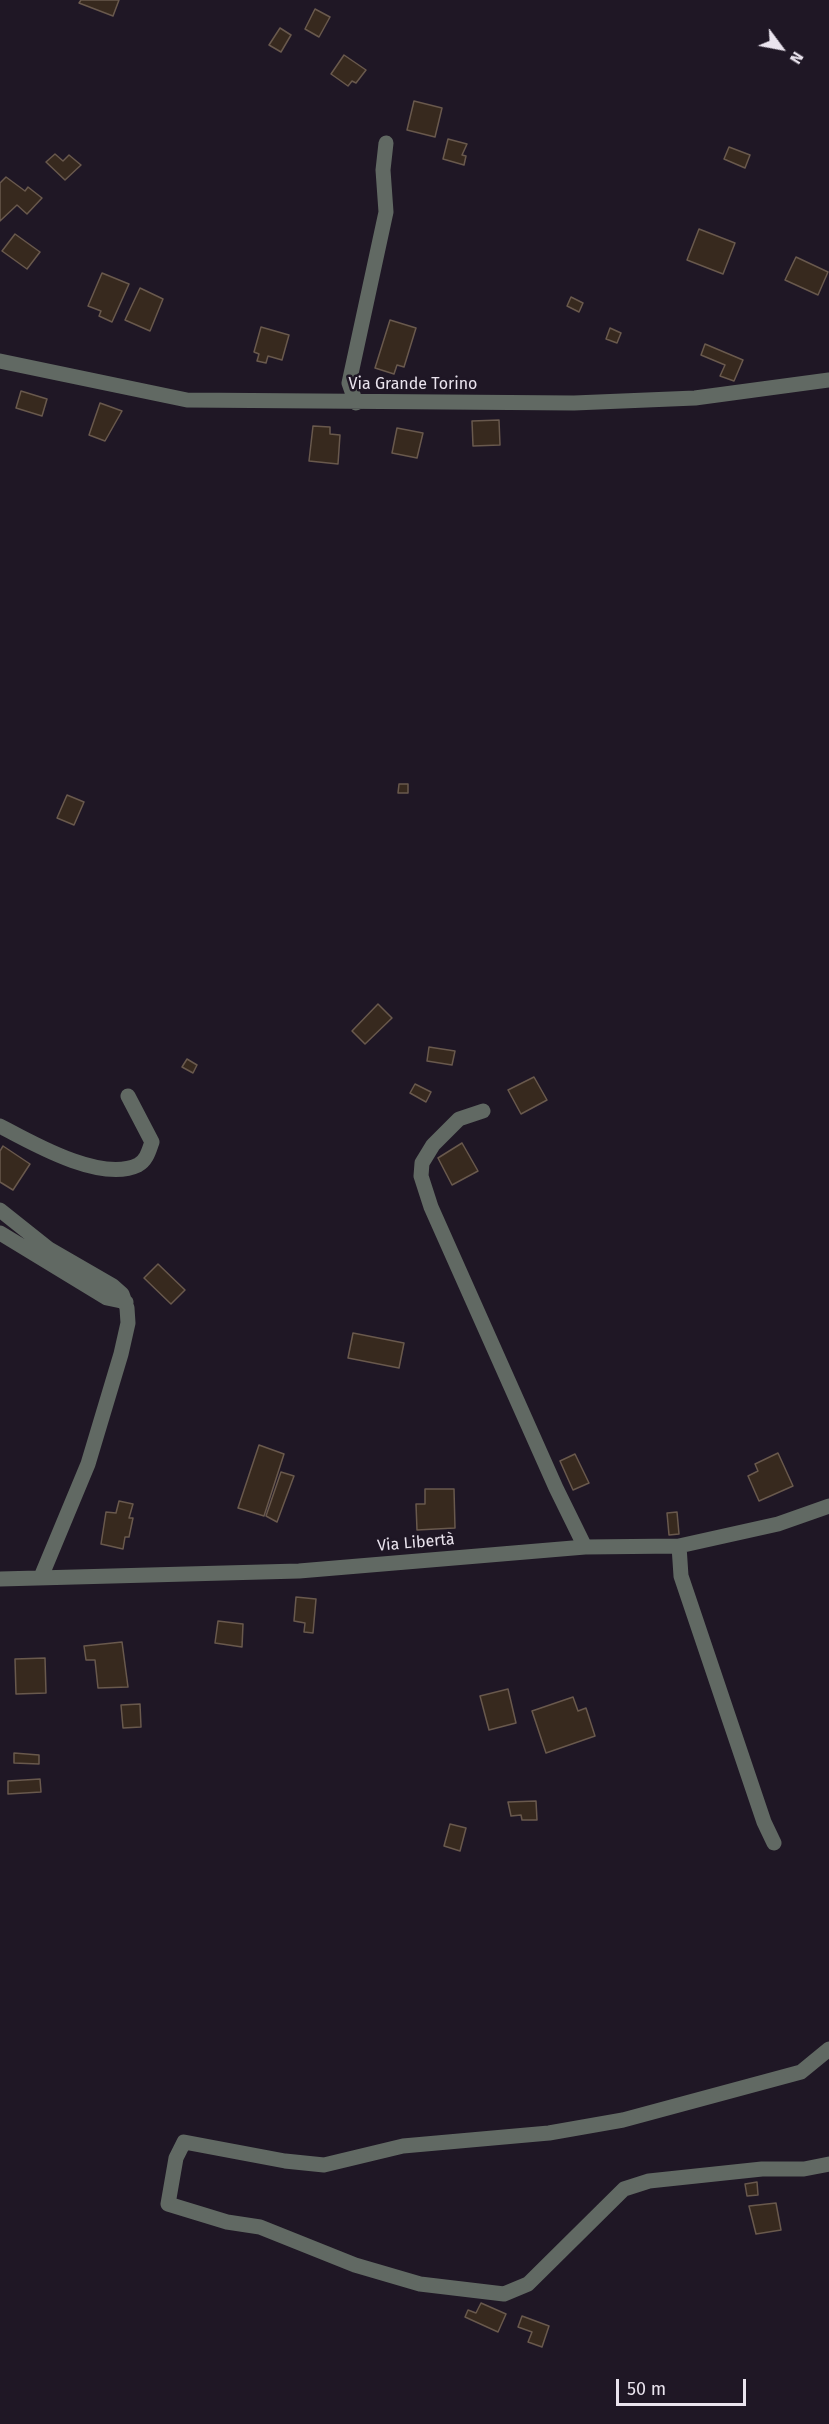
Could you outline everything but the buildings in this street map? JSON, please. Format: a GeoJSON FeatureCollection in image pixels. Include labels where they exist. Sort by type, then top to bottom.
{"type":"FeatureCollection","features":[{"type":"Feature","properties":{"kind":"street"},"geometry":{"type":"LineString","coordinates":[[356,402],[349,383],[386,212],[383,170],[386,143]]}},
{"type":"Feature","properties":{"kind":"street","name":"Via Grande Torino"},"geometry":{"type":"LineString","coordinates":[[0,361],[187,400],[574,403],[695,398],[829,380]]}},
{"type":"Feature","properties":{"kind":"street"},"geometry":{"type":"LineString","coordinates":[[0,1126],[81,1163],[124,1168],[138,1165],[147,1156],[152,1142],[128,1096]]}},
{"type":"Feature","properties":{"kind":"street"},"geometry":{"type":"LineString","coordinates":[[483,1111],[459,1119],[433,1145],[422,1163],[421,1176],[431,1207],[556,1488],[585,1547]]}},
{"type":"Feature","properties":{"kind":"street"},"geometry":{"type":"LineString","coordinates":[[0,1210],[49,1249],[113,1286],[126,1302],[128,1323],[121,1354],[88,1464],[41,1577]]}},
{"type":"Feature","properties":{"kind":"street"},"geometry":{"type":"LineString","coordinates":[[0,1233],[106,1298],[126,1302]]}},
{"type":"Feature","properties":{"kind":"street","name":"Via Libertà"},"geometry":{"type":"LineString","coordinates":[[0,1579],[299,1571],[585,1547],[679,1546],[778,1524],[829,1506]]}},
{"type":"Feature","properties":{"kind":"street"},"geometry":{"type":"LineString","coordinates":[[679,1546],[681,1576],[764,1822],[774,1843]]}},
{"type":"Feature","properties":{"kind":"street"},"geometry":{"type":"LineString","coordinates":[[829,2049],[801,2072],[623,2120],[549,2133],[403,2145],[324,2165],[285,2161],[184,2142],[176,2158],[168,2204],[227,2222],[260,2227],[355,2265],[420,2284],[504,2294],[528,2284],[624,2189],[649,2181],[762,2169],[804,2169],[829,2164]]}}]}
